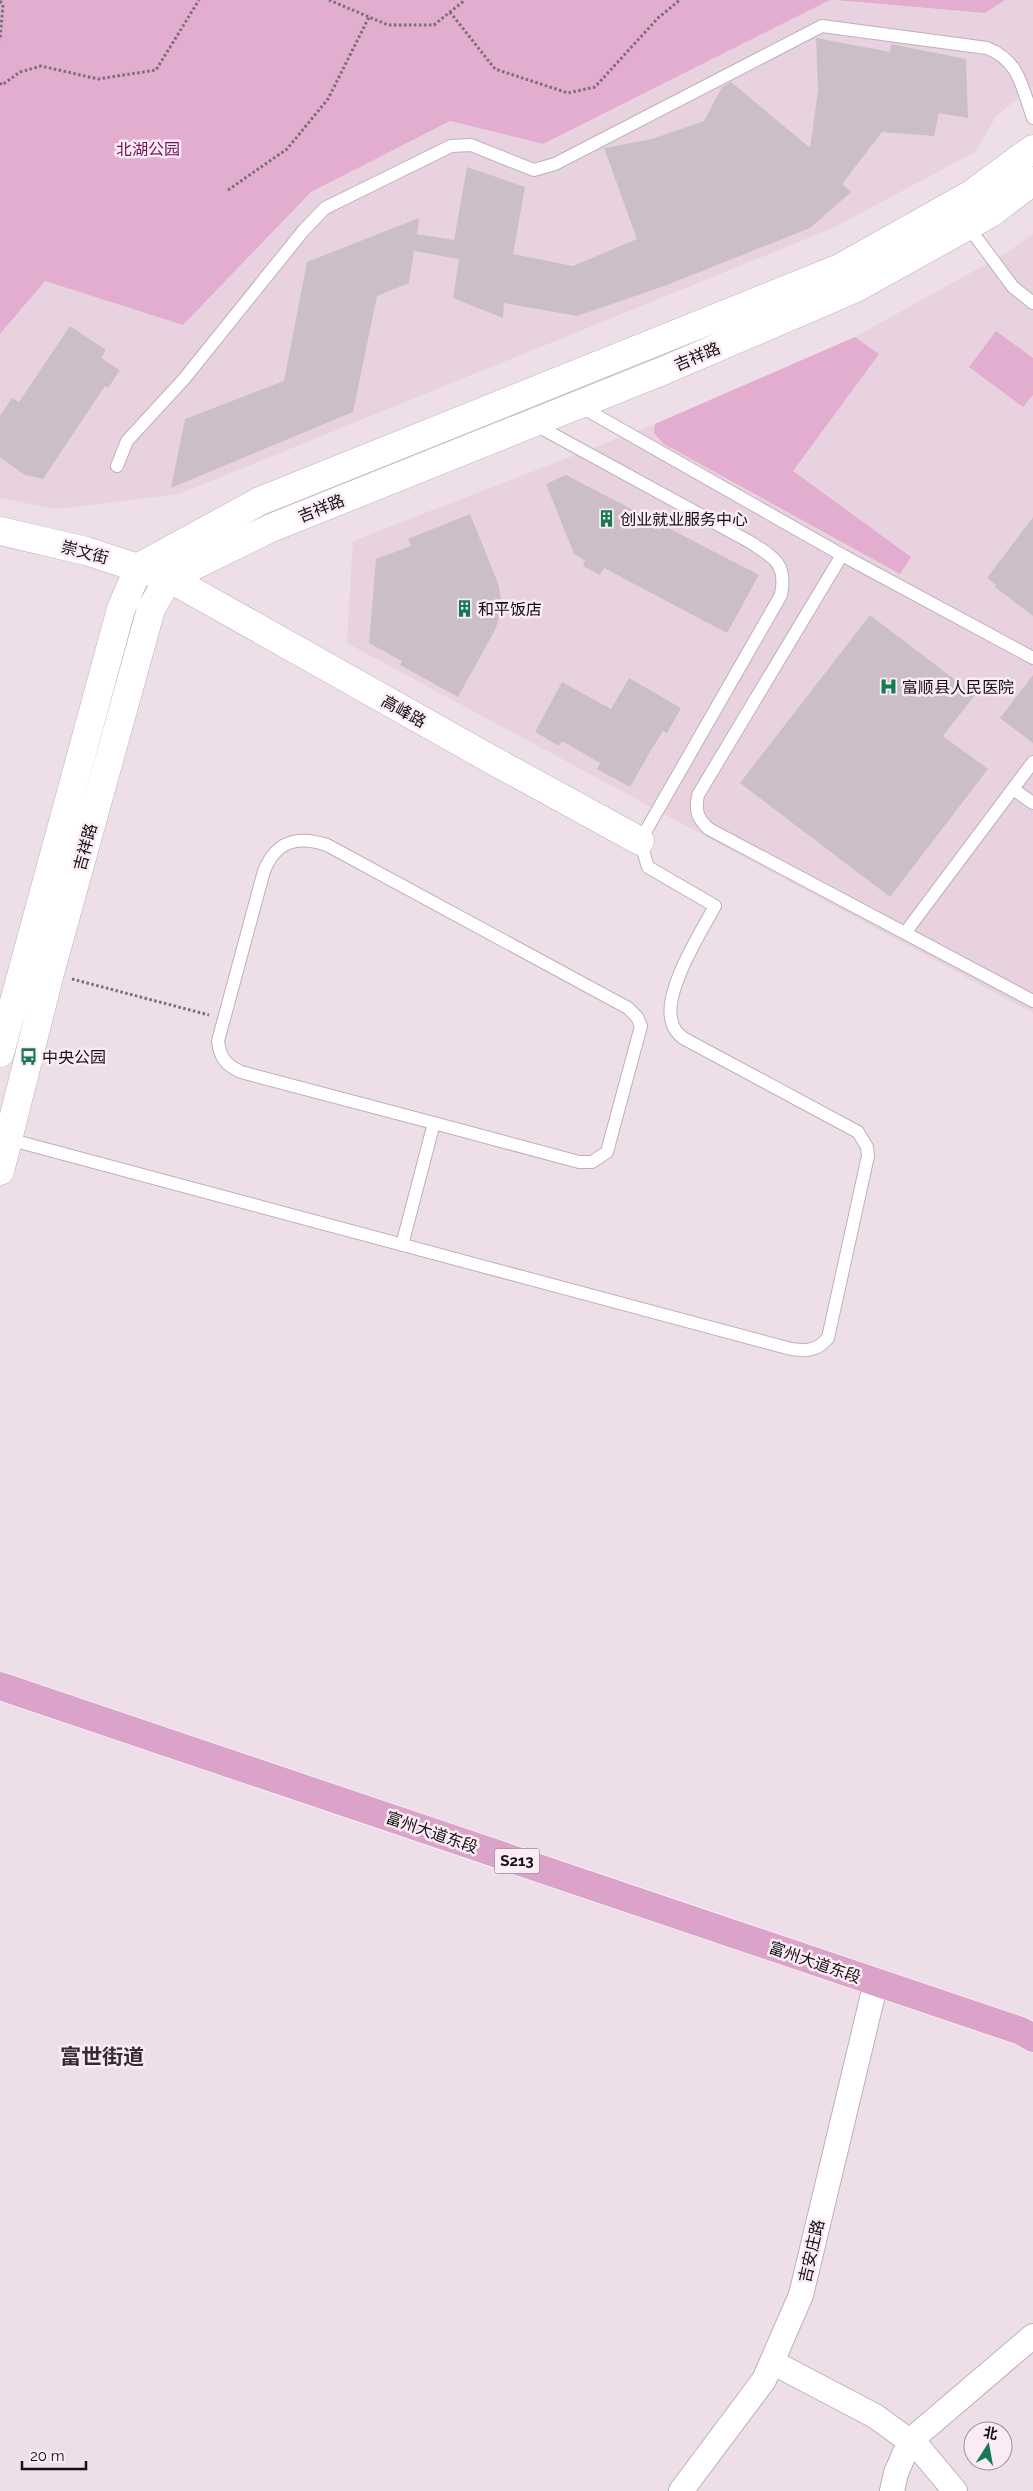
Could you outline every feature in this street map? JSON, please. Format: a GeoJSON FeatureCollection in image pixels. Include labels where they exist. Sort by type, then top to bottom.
{"type":"FeatureCollection","features":[{"type":"Feature","properties":{"kind":"main road","name":"吉祥路"},"geometry":{"type":"LineString","coordinates":[[0,1053],[121,609],[138,567],[260,501],[840,268],[970,195],[1033,148]]}},
{"type":"Feature","properties":{"kind":"main road","name":"吉祥路"},"geometry":{"type":"LineString","coordinates":[[0,1171],[50,973],[151,609],[169,578],[271,528],[578,405],[854,289],[991,213],[1033,181]]}},
{"type":"Feature","properties":{"kind":"main road","name":"崇文街"},"geometry":{"type":"LineString","coordinates":[[0,532],[86,551],[169,578]]}},
{"type":"Feature","properties":{"kind":"main road","name":"高峰路"},"geometry":{"type":"LineString","coordinates":[[169,578],[640,841]]}},
{"type":"Feature","properties":{"kind":"main road","name":"富州大道东段"},"geometry":{"type":"LineString","coordinates":[[0,1686],[1021,2031],[1033,2038]]}},
{"type":"Feature","properties":{"kind":"street","name":"吉安庄路"},"geometry":{"type":"LineString","coordinates":[[681,2491],[764,2380],[801,2295],[876,1982]]}},
{"type":"Feature","properties":{"kind":"street"},"geometry":{"type":"LineString","coordinates":[[892,2491],[896,2473],[910,2441],[1033,2336]]}},
{"type":"Feature","properties":{"kind":"street"},"geometry":{"type":"LineString","coordinates":[[772,2362],[875,2416],[920,2448],[954,2491]]}},
{"type":"Feature","properties":{"kind":"lane"},"geometry":{"type":"LineString","coordinates":[[117,466],[127,441],[184,379],[303,230],[325,208],[451,146],[471,145],[534,170],[556,164],[822,26],[988,48],[1002,54],[1016,70],[1033,118]]}},
{"type":"Feature","properties":{"kind":"lane"},"geometry":{"type":"LineString","coordinates":[[968,225],[1013,287],[1033,303]]}},
{"type":"Feature","properties":{"kind":"lane"},"geometry":{"type":"LineString","coordinates":[[578,405],[842,555],[1033,658]]}},
{"type":"Feature","properties":{"kind":"lane"},"geometry":{"type":"LineString","coordinates":[[8,1139],[791,1349],[806,1351],[816,1349],[828,1338],[868,1156],[867,1147],[858,1132],[683,1038],[676,1030],[670,1014],[679,973],[715,906],[648,866],[640,841],[781,595],[784,579],[780,567],[771,555],[532,422]]}},
{"type":"Feature","properties":{"kind":"lane"},"geometry":{"type":"LineString","coordinates":[[842,555],[698,795],[695,809],[700,820],[709,829],[1033,1001]]}},
{"type":"Feature","properties":{"kind":"lane"},"geometry":{"type":"LineString","coordinates":[[905,933],[1033,762]]}},
{"type":"Feature","properties":{"kind":"lane"},"geometry":{"type":"LineString","coordinates":[[1013,789],[1033,803]]}},
{"type":"Feature","properties":{"kind":"lane"},"geometry":{"type":"LineString","coordinates":[[299,839],[311,840],[327,845],[628,1008],[637,1016],[641,1026],[640,1037],[611,1143],[607,1152],[601,1158],[592,1162],[579,1162],[434,1123],[231,1068],[224,1061],[218,1041],[269,859],[288,843],[299,839]]}},
{"type":"Feature","properties":{"kind":"lane"},"geometry":{"type":"LineString","coordinates":[[402,1245],[434,1123]]}},
{"type":"Feature","properties":{"kind":"path"},"geometry":{"type":"LineString","coordinates":[[0,83],[2,85],[20,72],[41,66],[98,79],[156,70],[199,0]]}},
{"type":"Feature","properties":{"kind":"path"},"geometry":{"type":"LineString","coordinates":[[329,0],[388,25],[434,25],[465,0]]}},
{"type":"Feature","properties":{"kind":"path"},"geometry":{"type":"LineString","coordinates":[[450,12],[495,69],[568,93],[594,87],[658,18],[680,0]]}},
{"type":"Feature","properties":{"kind":"path"},"geometry":{"type":"LineString","coordinates":[[0,1],[3,5],[0,40]]}},
{"type":"Feature","properties":{"kind":"path"},"geometry":{"type":"LineString","coordinates":[[228,190],[287,149],[293,142],[328,98],[369,17]]}},
{"type":"Feature","properties":{"kind":"path"},"geometry":{"type":"LineString","coordinates":[[50,973],[224,1019]]}},
{"type":"Feature","properties":{"kind":"shaded area"},"geometry":{"type":"Polygon","coordinates":[[[830,0],[985,13],[1005,0],[1033,0],[1033,87],[997,115],[975,152],[833,228],[179,494],[56,509],[0,498],[0,334],[45,281],[183,325],[311,192],[450,121],[543,144],[830,0]]]}},
{"type":"Feature","properties":{"kind":"shaded area","name":"富顺县人民医院"},"geometry":{"type":"Polygon","coordinates":[[[1033,234],[1033,1013],[347,643],[353,541],[655,424],[855,337],[1006,253],[1033,234]]]}},
{"type":"Feature","properties":{"kind":"green space","name":"北湖公园"},"geometry":{"type":"Polygon","coordinates":[[[0,0],[830,0],[543,144],[450,121],[311,192],[183,325],[45,281],[0,334],[0,0]]]}},
{"type":"Feature","properties":{"kind":"green space"},"geometry":{"type":"Polygon","coordinates":[[[835,0],[1005,0],[985,13],[835,0]]]}},
{"type":"Feature","properties":{"kind":"green space"},"geometry":{"type":"Polygon","coordinates":[[[996,331],[1033,358],[1033,395],[1023,407],[969,367],[996,331]]]}},
{"type":"Feature","properties":{"kind":"green space"},"geometry":{"type":"Polygon","coordinates":[[[855,337],[879,354],[793,471],[911,557],[900,574],[664,444],[654,433],[655,424],[855,337]]]}},
{"type":"Feature","properties":{"kind":"building"},"geometry":{"type":"Polygon","coordinates":[[[816,38],[890,52],[891,44],[966,59],[968,118],[939,113],[934,136],[882,132],[842,184],[851,192],[810,228],[667,285],[577,316],[504,303],[503,318],[453,298],[459,259],[414,251],[409,283],[377,296],[353,412],[171,488],[185,419],[284,381],[307,262],[419,218],[417,234],[454,240],[467,167],[525,187],[513,254],[573,266],[637,239],[604,148],[652,139],[704,121],[722,87],[731,82],[810,148],[818,90],[816,38]]]}},
{"type":"Feature","properties":{"kind":"building"},"geometry":{"type":"Polygon","coordinates":[[[70,326],[106,350],[101,358],[120,370],[108,388],[105,386],[43,479],[25,475],[0,457],[0,416],[12,398],[19,402],[70,326]]]}},
{"type":"Feature","properties":{"kind":"building","name":"创业就业服务中心"},"geometry":{"type":"Polygon","coordinates":[[[566,475],[759,575],[727,633],[604,568],[600,575],[583,566],[585,560],[574,554],[546,484],[566,475]]]}},
{"type":"Feature","properties":{"kind":"building","name":"和平饭店"},"geometry":{"type":"Polygon","coordinates":[[[470,514],[498,583],[502,603],[495,630],[458,697],[400,665],[402,661],[369,643],[376,559],[411,546],[408,539],[470,514]]]}},
{"type":"Feature","properties":{"kind":"building"},"geometry":{"type":"Polygon","coordinates":[[[1033,517],[1033,616],[995,587],[996,585],[987,578],[1033,517]]]}},
{"type":"Feature","properties":{"kind":"building"},"geometry":{"type":"Polygon","coordinates":[[[870,615],[975,695],[943,736],[988,769],[890,897],[740,783],[870,615]]]}},
{"type":"Feature","properties":{"kind":"building"},"geometry":{"type":"Polygon","coordinates":[[[1033,675],[1033,743],[1000,718],[1033,675]]]}},
{"type":"Feature","properties":{"kind":"building"},"geometry":{"type":"Polygon","coordinates":[[[629,678],[681,708],[667,733],[663,731],[630,787],[597,769],[600,763],[562,741],[559,746],[535,732],[562,682],[611,709],[629,678]]]}},
{"type":"Feature","properties":{"kind":"place","name":"创业就业服务中心"},"geometry":{"type":"Point","coordinates":[606,519]}},
{"type":"Feature","properties":{"kind":"place","name":"和平饭店"},"geometry":{"type":"Point","coordinates":[464,609]}},
{"type":"Feature","properties":{"kind":"place","name":"富顺县人民医院"},"geometry":{"type":"Point","coordinates":[888,687]}},
{"type":"Feature","properties":{"kind":"place","name":"中央公园"},"geometry":{"type":"Point","coordinates":[28,1057]}},
{"type":"Feature","properties":{"kind":"district","name":"富世街道"},"geometry":{"type":"Point","coordinates":[102,2057]}}]}
